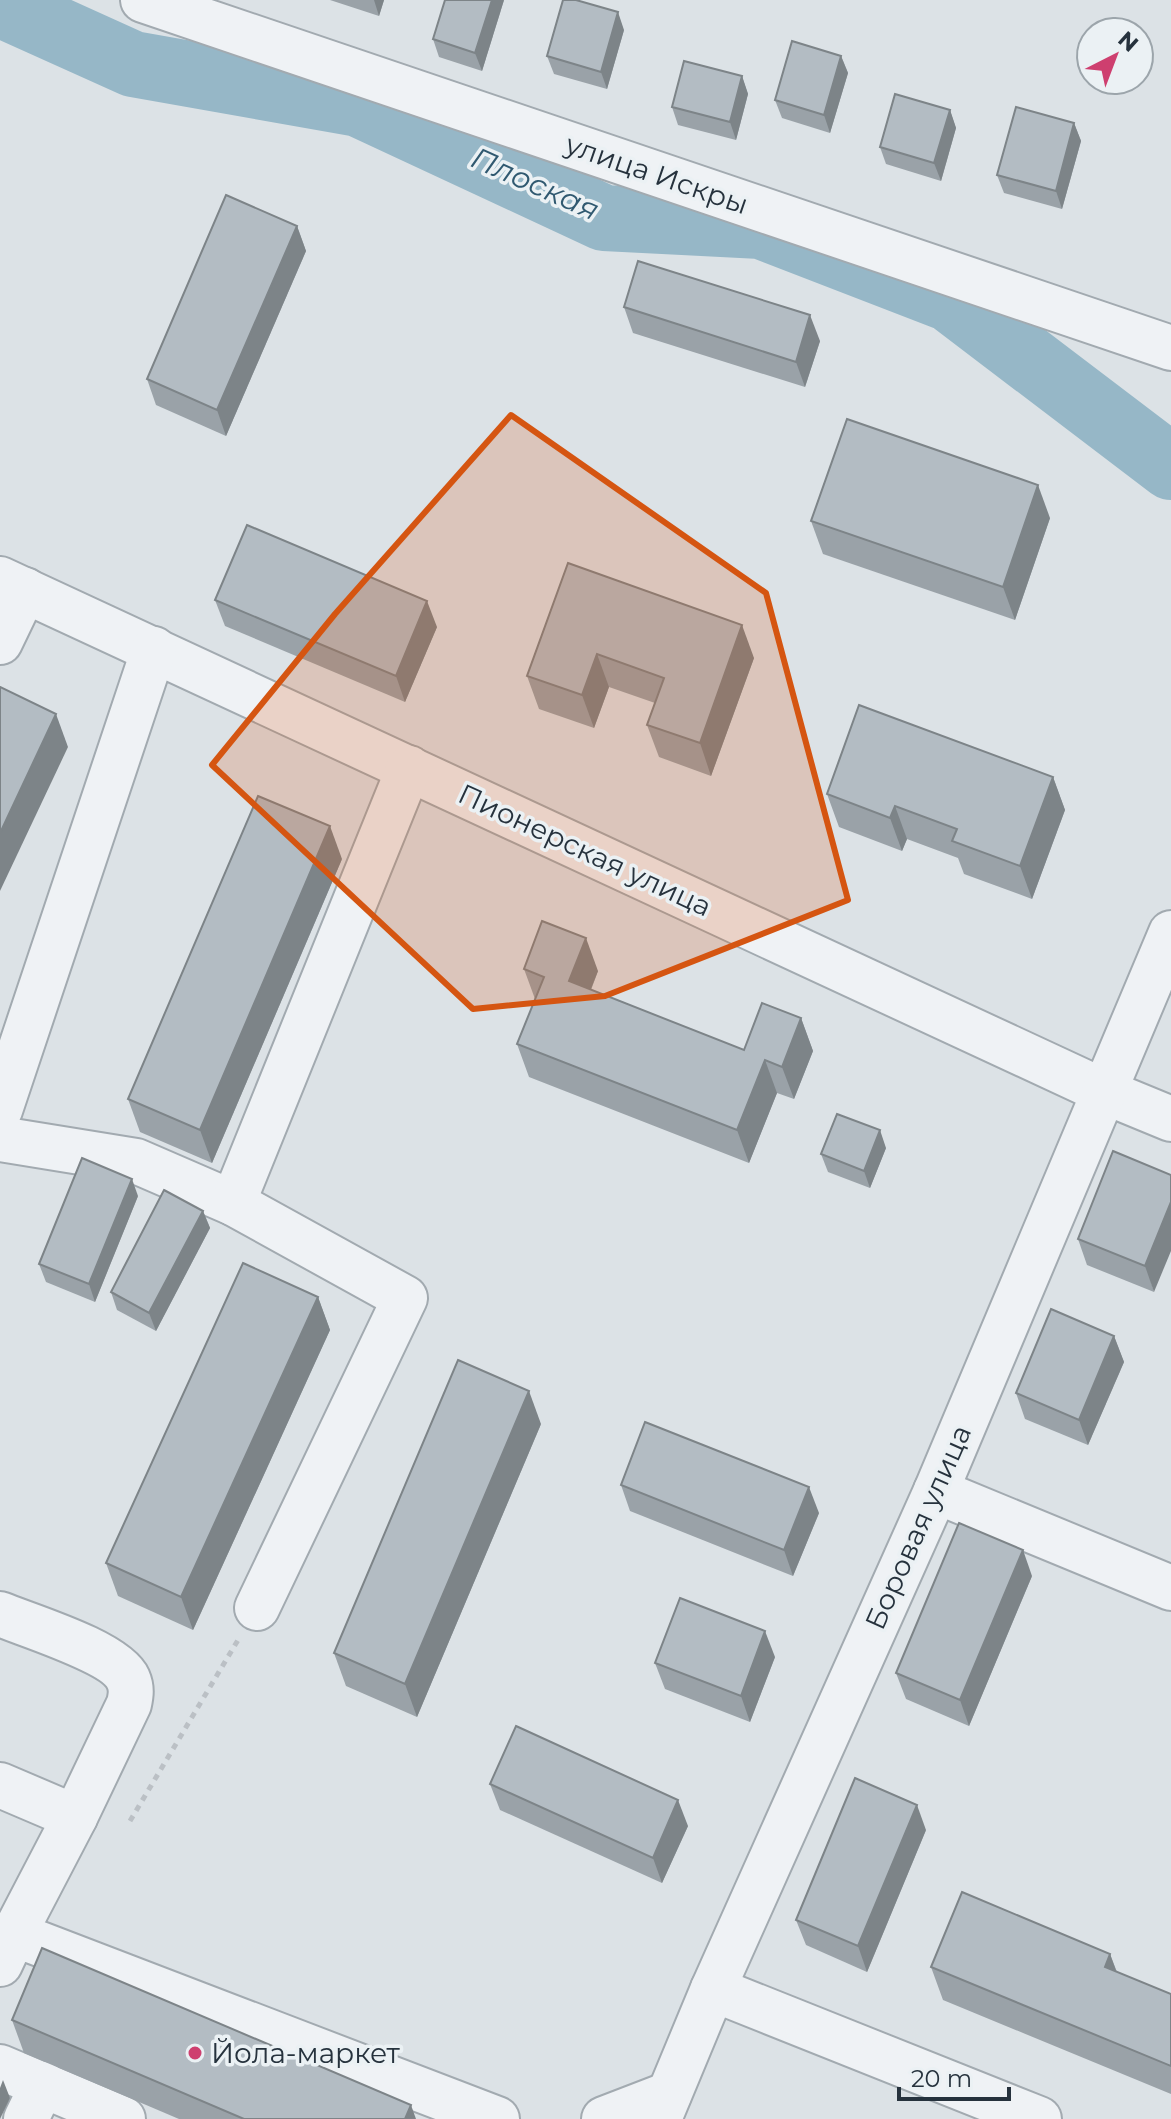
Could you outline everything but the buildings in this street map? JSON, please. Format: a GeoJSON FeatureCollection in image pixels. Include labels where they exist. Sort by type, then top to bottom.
{"type":"FeatureCollection","features":[{"type":"Feature","properties":{"kind":"street","name":"улица Искры"},"geometry":{"type":"LineString","coordinates":[[143,0],[1171,348]]}},
{"type":"Feature","properties":{"kind":"street"},"geometry":{"type":"LineString","coordinates":[[0,642],[12,585]]}},
{"type":"Feature","properties":{"kind":"street","name":"Пионерская улица"},"geometry":{"type":"LineString","coordinates":[[12,585],[1103,1091],[1171,1119]]}},
{"type":"Feature","properties":{"kind":"street"},"geometry":{"type":"LineString","coordinates":[[0,1110],[154,649]]}},
{"type":"Feature","properties":{"kind":"street"},"geometry":{"type":"LineString","coordinates":[[233,1203],[409,768]]}},
{"type":"Feature","properties":{"kind":"street","name":"Боровая улица"},"geometry":{"type":"LineString","coordinates":[[664,2107],[713,1989],[936,1491],[1171,933]]}},
{"type":"Feature","properties":{"kind":"street"},"geometry":{"type":"LineString","coordinates":[[0,1139],[136,1161],[233,1203],[405,1298],[257,1608]]}},
{"type":"Feature","properties":{"kind":"street"},"geometry":{"type":"LineString","coordinates":[[936,1491],[1171,1588]]}},
{"type":"Feature","properties":{"kind":"street"},"geometry":{"type":"LineString","coordinates":[[0,1614],[106,1657],[127,1677],[131,1690],[129,1704],[75,1817],[7,1949],[497,2119]]}},
{"type":"Feature","properties":{"kind":"street"},"geometry":{"type":"LineString","coordinates":[[0,1785],[75,1817]]}},
{"type":"Feature","properties":{"kind":"street"},"geometry":{"type":"LineString","coordinates":[[713,1989],[1039,2119]]}},
{"type":"Feature","properties":{"kind":"street"},"geometry":{"type":"LineString","coordinates":[[0,2067],[35,2101],[123,2119]]}},
{"type":"Feature","properties":{"kind":"street"},"geometry":{"type":"LineString","coordinates":[[604,2119],[664,2107]]}},
{"type":"Feature","properties":{"kind":"path"},"geometry":{"type":"LineString","coordinates":[[130,1821],[257,1608]]}},
{"type":"Feature","properties":{"kind":"highlighted area"},"geometry":{"type":"Polygon","coordinates":[[[511,415],[766,593],[848,900],[605,996],[473,1009],[212,765],[335,614],[511,415]]]}},
{"type":"Feature","properties":{"kind":"waterway","name":"Плоская"},"geometry":{"type":"LineString","coordinates":[[0,4],[133,64],[359,104],[604,218],[761,226],[950,299],[1171,467]]}},
{"type":"Feature","properties":{"kind":"place","name":"Йола-маркет"},"geometry":{"type":"Point","coordinates":[195,2053]}}]}
